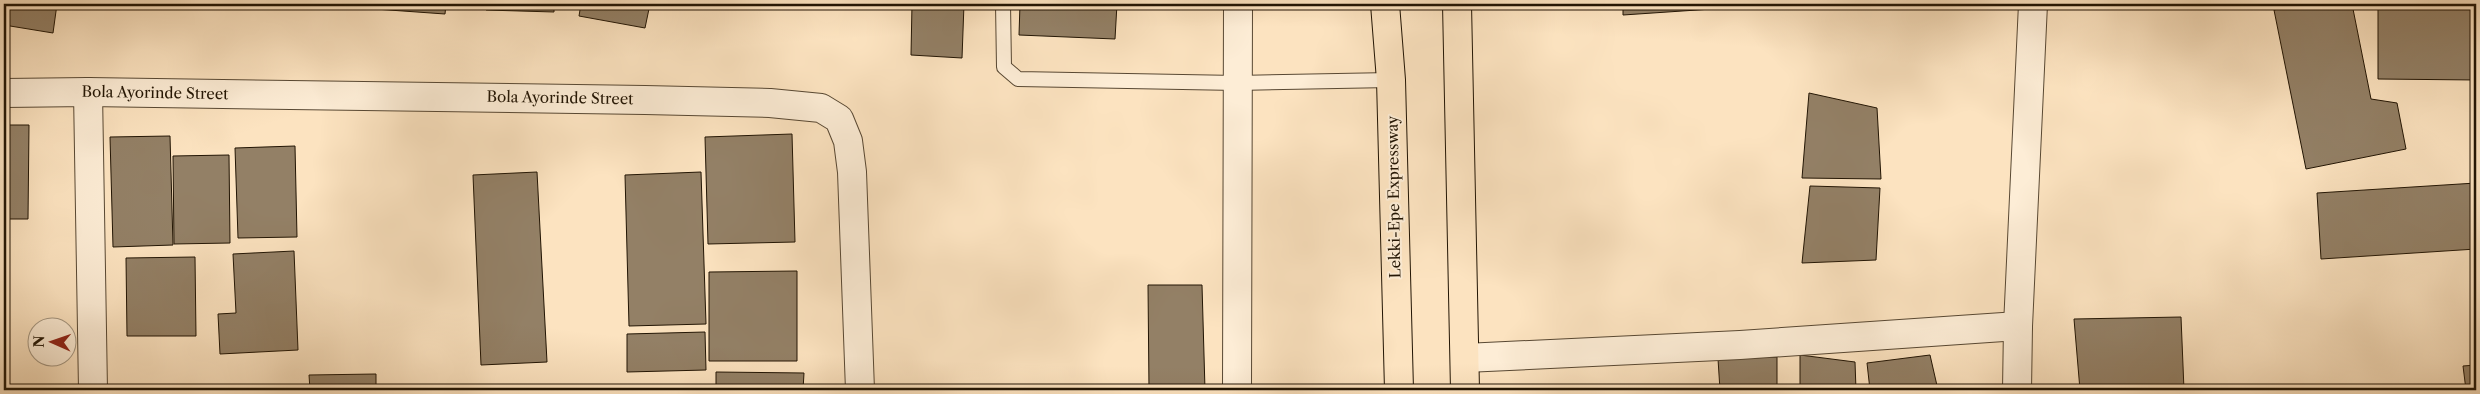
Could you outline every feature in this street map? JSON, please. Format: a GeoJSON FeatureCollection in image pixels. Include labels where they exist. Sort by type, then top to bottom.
{"type":"FeatureCollection","features":[{"type":"Feature","properties":{"kind":"highway","name":"Lekki-Epe Expressway"},"geometry":{"type":"LineString","coordinates":[[1385,4],[1391,80],[1399,390]]}},
{"type":"Feature","properties":{"kind":"highway"},"geometry":{"type":"LineString","coordinates":[[1457,4],[1465,390]]}},
{"type":"Feature","properties":{"kind":"street"},"geometry":{"type":"LineString","coordinates":[[1238,4],[1238,390]]}},
{"type":"Feature","properties":{"kind":"street"},"geometry":{"type":"LineString","coordinates":[[2017,390],[2018,326],[2033,4]]}},
{"type":"Feature","properties":{"kind":"street"},"geometry":{"type":"LineString","coordinates":[[88,92],[93,390]]}},
{"type":"Feature","properties":{"kind":"street","name":"Bola Ayorinde Street"},"geometry":{"type":"LineString","coordinates":[[4,93],[88,92],[645,100],[770,103],[821,108],[839,119],[848,140],[852,172],[860,390]]}},
{"type":"Feature","properties":{"kind":"street"},"geometry":{"type":"LineString","coordinates":[[1465,358],[1740,345],[2018,326]]}},
{"type":"Feature","properties":{"kind":"lane"},"geometry":{"type":"LineString","coordinates":[[1003,4],[1004,67],[1018,79],[1237,83],[1391,80]]}},
{"type":"Feature","properties":{"kind":"building"},"geometry":{"type":"Polygon","coordinates":[[[4,4],[57,4],[53,33],[4,25],[4,4]]]}},
{"type":"Feature","properties":{"kind":"building"},"geometry":{"type":"Polygon","coordinates":[[[375,4],[446,4],[445,14],[375,9],[375,4]]]}},
{"type":"Feature","properties":{"kind":"building"},"geometry":{"type":"Polygon","coordinates":[[[486,4],[554,4],[554,12],[486,10],[486,4]]]}},
{"type":"Feature","properties":{"kind":"building"},"geometry":{"type":"Polygon","coordinates":[[[581,4],[650,4],[645,28],[579,16],[581,4]]]}},
{"type":"Feature","properties":{"kind":"building"},"geometry":{"type":"Polygon","coordinates":[[[912,4],[964,4],[962,58],[911,55],[912,4]]]}},
{"type":"Feature","properties":{"kind":"building"},"geometry":{"type":"Polygon","coordinates":[[[1020,4],[1117,4],[1115,39],[1019,35],[1020,4]]]}},
{"type":"Feature","properties":{"kind":"building"},"geometry":{"type":"Polygon","coordinates":[[[1623,4],[1786,4],[1623,15],[1623,4]]]}},
{"type":"Feature","properties":{"kind":"building"},"geometry":{"type":"Polygon","coordinates":[[[2304,4],[2352,4],[2371,99],[2397,103],[2406,149],[2306,169],[2274,10],[2304,4]]]}},
{"type":"Feature","properties":{"kind":"building"},"geometry":{"type":"Polygon","coordinates":[[[2378,4],[2476,4],[2476,80],[2378,79],[2378,4]]]}},
{"type":"Feature","properties":{"kind":"building"},"geometry":{"type":"Polygon","coordinates":[[[1809,93],[1877,108],[1881,179],[1802,178],[1809,93]]]}},
{"type":"Feature","properties":{"kind":"building"},"geometry":{"type":"Polygon","coordinates":[[[4,125],[29,125],[28,219],[4,219],[4,125]]]}},
{"type":"Feature","properties":{"kind":"building"},"geometry":{"type":"Polygon","coordinates":[[[792,134],[795,242],[708,244],[705,137],[792,134]]]}},
{"type":"Feature","properties":{"kind":"building"},"geometry":{"type":"Polygon","coordinates":[[[170,136],[173,245],[113,247],[110,137],[170,136]]]}},
{"type":"Feature","properties":{"kind":"building"},"geometry":{"type":"Polygon","coordinates":[[[295,146],[297,237],[238,238],[235,148],[295,146]]]}},
{"type":"Feature","properties":{"kind":"building"},"geometry":{"type":"Polygon","coordinates":[[[229,155],[230,243],[174,244],[173,156],[229,155]]]}},
{"type":"Feature","properties":{"kind":"building"},"geometry":{"type":"Polygon","coordinates":[[[537,172],[547,362],[481,365],[473,175],[537,172]]]}},
{"type":"Feature","properties":{"kind":"building"},"geometry":{"type":"Polygon","coordinates":[[[701,172],[706,324],[629,326],[625,175],[701,172]]]}},
{"type":"Feature","properties":{"kind":"building"},"geometry":{"type":"Polygon","coordinates":[[[2476,183],[2476,249],[2321,259],[2317,193],[2476,183]]]}},
{"type":"Feature","properties":{"kind":"building"},"geometry":{"type":"Polygon","coordinates":[[[1810,186],[1880,188],[1876,260],[1802,263],[1810,186]]]}},
{"type":"Feature","properties":{"kind":"building"},"geometry":{"type":"Polygon","coordinates":[[[294,251],[298,350],[220,354],[218,314],[236,313],[233,254],[294,251]]]}},
{"type":"Feature","properties":{"kind":"building"},"geometry":{"type":"Polygon","coordinates":[[[195,257],[196,336],[127,336],[126,258],[195,257]]]}},
{"type":"Feature","properties":{"kind":"building"},"geometry":{"type":"Polygon","coordinates":[[[797,271],[797,361],[709,361],[709,272],[797,271]]]}},
{"type":"Feature","properties":{"kind":"building"},"geometry":{"type":"Polygon","coordinates":[[[1148,285],[1202,285],[1205,390],[1149,390],[1148,285]]]}},
{"type":"Feature","properties":{"kind":"building"},"geometry":{"type":"Polygon","coordinates":[[[2181,317],[2184,390],[2080,390],[2074,319],[2181,317]]]}},
{"type":"Feature","properties":{"kind":"building"},"geometry":{"type":"Polygon","coordinates":[[[705,332],[706,370],[627,372],[627,334],[705,332]]]}},
{"type":"Feature","properties":{"kind":"building"},"geometry":{"type":"Polygon","coordinates":[[[1800,355],[1855,362],[1856,390],[1800,390],[1800,355]]]}},
{"type":"Feature","properties":{"kind":"building"},"geometry":{"type":"Polygon","coordinates":[[[1930,355],[1938,390],[1870,390],[1867,363],[1930,355]]]}},
{"type":"Feature","properties":{"kind":"building"},"geometry":{"type":"Polygon","coordinates":[[[1777,357],[1777,390],[1720,390],[1718,359],[1777,357]]]}},
{"type":"Feature","properties":{"kind":"building"},"geometry":{"type":"Polygon","coordinates":[[[2476,365],[2476,390],[2466,390],[2463,366],[2476,365]]]}},
{"type":"Feature","properties":{"kind":"building"},"geometry":{"type":"Polygon","coordinates":[[[716,372],[804,373],[803,390],[716,390],[716,372]]]}},
{"type":"Feature","properties":{"kind":"building"},"geometry":{"type":"Polygon","coordinates":[[[376,374],[376,390],[310,390],[309,375],[376,374]]]}}]}
